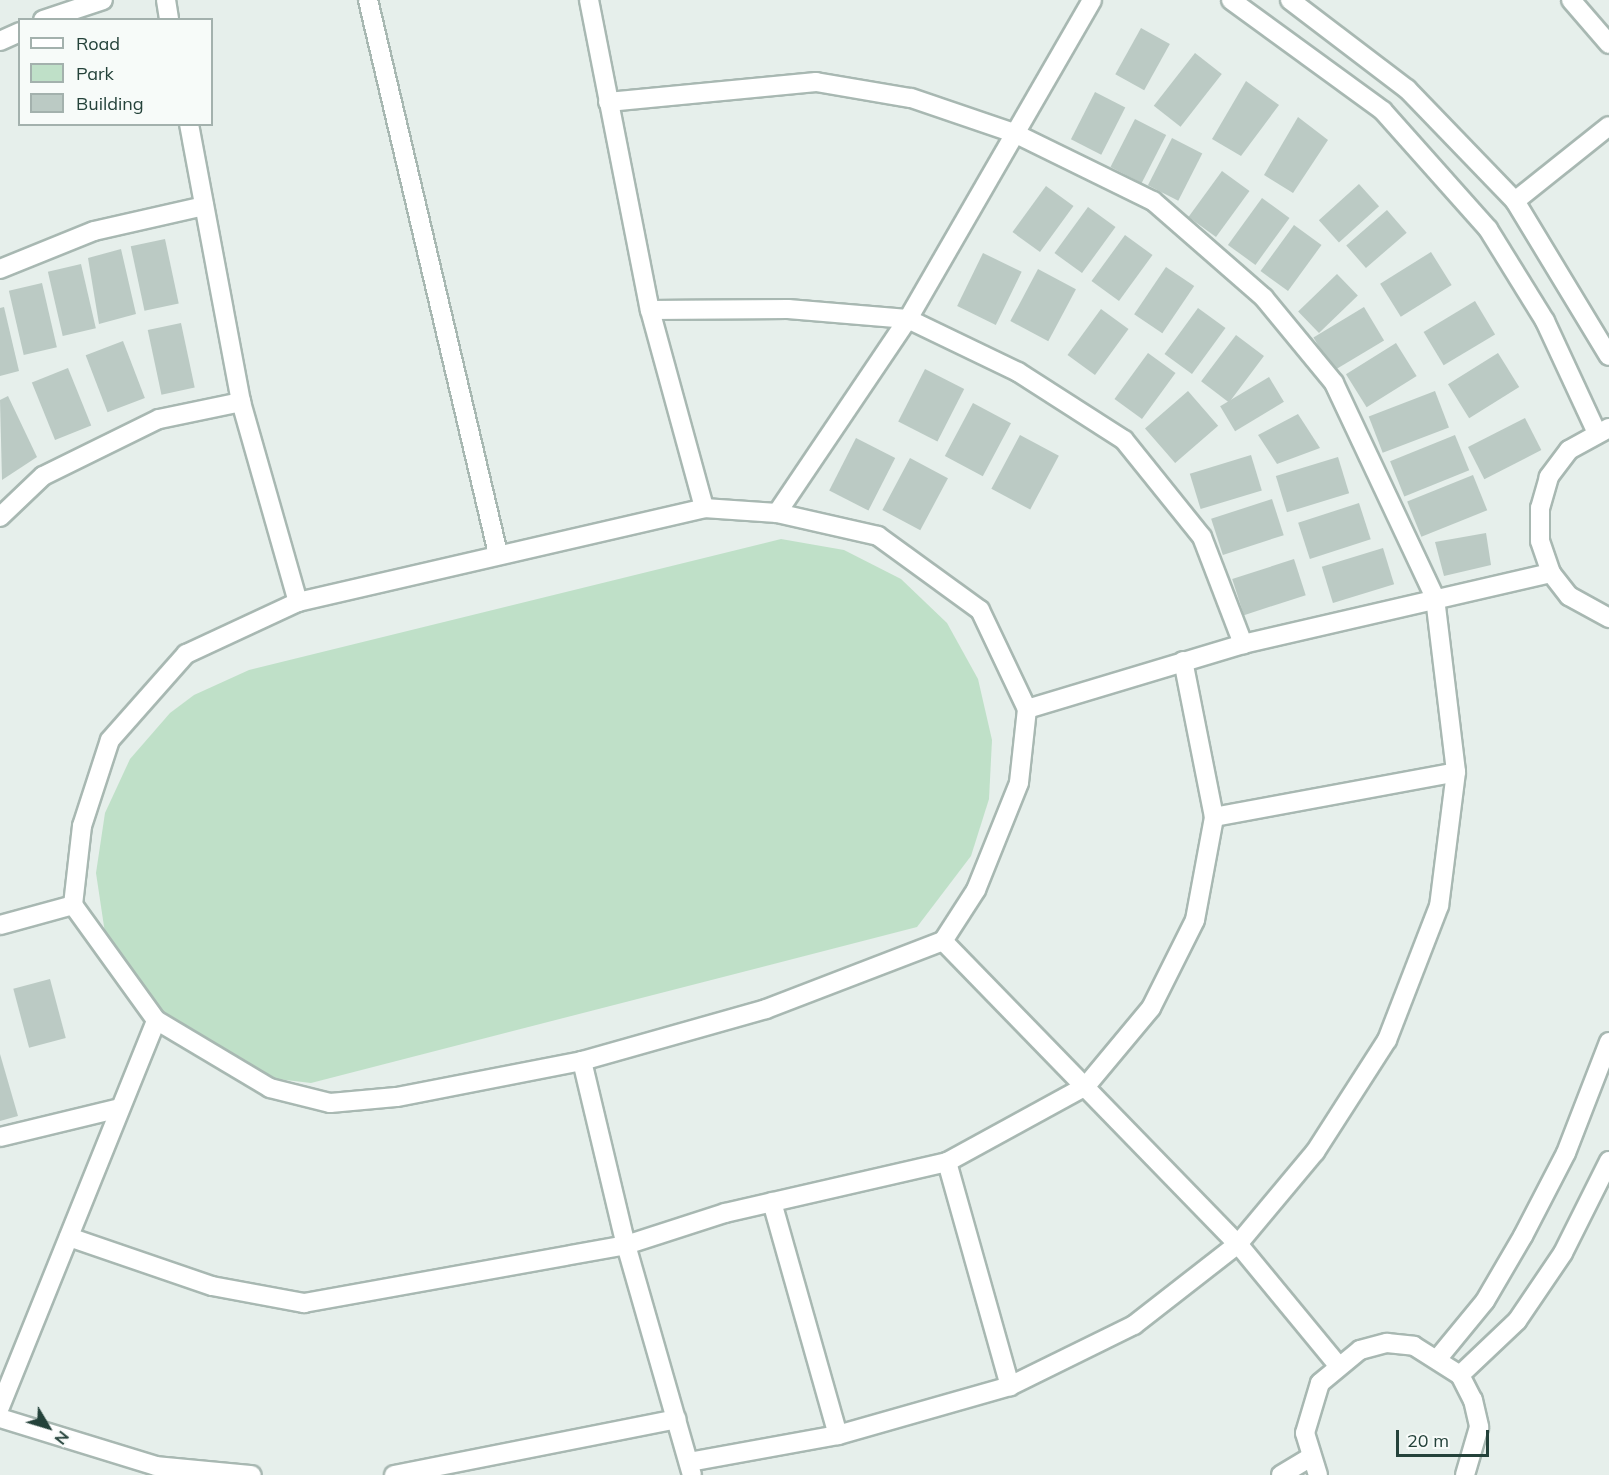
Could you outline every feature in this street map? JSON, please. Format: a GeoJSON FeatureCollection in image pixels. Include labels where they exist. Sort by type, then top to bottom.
{"type":"FeatureCollection","features":[{"type":"Feature","properties":{"kind":"street"},"geometry":{"type":"LineString","coordinates":[[49,18],[103,0]]}},
{"type":"Feature","properties":{"kind":"street"},"geometry":{"type":"LineString","coordinates":[[166,0],[169,18]]}},
{"type":"Feature","properties":{"kind":"street"},"geometry":{"type":"LineString","coordinates":[[368,0],[498,554]]}},
{"type":"Feature","properties":{"kind":"street"},"geometry":{"type":"LineString","coordinates":[[589,0],[650,310],[704,508]]}},
{"type":"Feature","properties":{"kind":"street"},"geometry":{"type":"LineString","coordinates":[[777,513],[908,319],[1092,0]]}},
{"type":"Feature","properties":{"kind":"street"},"geometry":{"type":"LineString","coordinates":[[1231,0],[1383,111],[1488,230],[1545,321],[1602,429],[1569,450],[1549,477],[1539,508],[1540,542],[1551,573],[1569,596],[1609,618]]}},
{"type":"Feature","properties":{"kind":"street"},"geometry":{"type":"LineString","coordinates":[[1290,0],[1407,89],[1515,201],[1609,356]]}},
{"type":"Feature","properties":{"kind":"street"},"geometry":{"type":"LineString","coordinates":[[1571,0],[1609,44]]}},
{"type":"Feature","properties":{"kind":"street"},"geometry":{"type":"LineString","coordinates":[[0,42],[18,33]]}},
{"type":"Feature","properties":{"kind":"street"},"geometry":{"type":"LineString","coordinates":[[582,1061],[626,1245],[691,1468],[838,1435],[1010,1386],[1134,1325],[1238,1244],[1315,1152],[1387,1040],[1439,906],[1455,772],[1435,598],[1334,383],[1264,298],[1154,201],[1014,133],[911,98],[816,82],[608,102]]}},
{"type":"Feature","properties":{"kind":"street"},"geometry":{"type":"LineString","coordinates":[[189,126],[242,402],[298,602]]}},
{"type":"Feature","properties":{"kind":"street"},"geometry":{"type":"LineString","coordinates":[[1515,201],[1609,126]]}},
{"type":"Feature","properties":{"kind":"street"},"geometry":{"type":"LineString","coordinates":[[0,269],[94,231],[204,206]]}},
{"type":"Feature","properties":{"kind":"street"},"geometry":{"type":"LineString","coordinates":[[650,310],[788,309],[908,319],[1018,372],[1124,440],[1202,537],[1243,644]]}},
{"type":"Feature","properties":{"kind":"street"},"geometry":{"type":"LineString","coordinates":[[0,517],[42,476],[159,419],[242,402]]}},
{"type":"Feature","properties":{"kind":"street"},"geometry":{"type":"LineString","coordinates":[[704,508],[777,513],[878,536],[980,610],[1027,709],[1019,783],[976,890],[943,941],[766,1009],[582,1061],[396,1097],[330,1103],[270,1088],[156,1020],[73,904],[82,826],[110,740],[186,654],[298,602],[498,554],[704,508]]}},
{"type":"Feature","properties":{"kind":"street"},"geometry":{"type":"LineString","coordinates":[[1027,709],[1243,644],[1551,573]]}},
{"type":"Feature","properties":{"kind":"street"},"geometry":{"type":"LineString","coordinates":[[69,1236],[212,1286],[304,1303],[626,1245],[772,1202],[947,1162],[1086,1086],[1151,1008],[1195,920],[1214,817],[1183,661]]}},
{"type":"Feature","properties":{"kind":"street"},"geometry":{"type":"LineString","coordinates":[[1214,817],[1455,772]]}},
{"type":"Feature","properties":{"kind":"street"},"geometry":{"type":"LineString","coordinates":[[0,925],[73,904]]}},
{"type":"Feature","properties":{"kind":"street"},"geometry":{"type":"LineString","coordinates":[[943,941],[1238,1244],[1337,1364]]}},
{"type":"Feature","properties":{"kind":"street"},"geometry":{"type":"LineString","coordinates":[[0,1407],[156,1020]]}},
{"type":"Feature","properties":{"kind":"street"},"geometry":{"type":"LineString","coordinates":[[1439,1357],[1485,1300],[1523,1236],[1566,1153],[1609,1042]]}},
{"type":"Feature","properties":{"kind":"street"},"geometry":{"type":"LineString","coordinates":[[0,1137],[120,1108]]}},
{"type":"Feature","properties":{"kind":"street"},"geometry":{"type":"LineString","coordinates":[[1460,1375],[1517,1321],[1563,1253],[1609,1161]]}},
{"type":"Feature","properties":{"kind":"street"},"geometry":{"type":"LineString","coordinates":[[947,1162],[1010,1386]]}},
{"type":"Feature","properties":{"kind":"street"},"geometry":{"type":"LineString","coordinates":[[772,1202],[838,1435]]}},
{"type":"Feature","properties":{"kind":"street"},"geometry":{"type":"LineString","coordinates":[[1318,1475],[1310,1458],[1309,1407],[1337,1364],[1360,1350],[1387,1344],[1414,1346],[1439,1357],[1460,1375],[1473,1400],[1479,1427],[1466,1475]]}},
{"type":"Feature","properties":{"kind":"street"},"geometry":{"type":"LineString","coordinates":[[0,1418],[156,1466],[252,1475]]}},
{"type":"Feature","properties":{"kind":"street"},"geometry":{"type":"LineString","coordinates":[[394,1475],[677,1419]]}},
{"type":"Feature","properties":{"kind":"street"},"geometry":{"type":"LineString","coordinates":[[1281,1475],[1310,1458]]}},
{"type":"Feature","properties":{"kind":"green space"},"geometry":{"type":"Polygon","coordinates":[[[781,539],[844,550],[901,579],[947,623],[978,679],[992,740],[989,799],[971,856],[917,927],[311,1083],[251,1076],[195,1052],[115,961],[105,933],[96,873],[105,813],[130,759],[170,713],[194,695],[249,670],[781,539]]]}},
{"type":"Feature","properties":{"kind":"building"},"geometry":{"type":"Polygon","coordinates":[[[1141,28],[1170,44],[1144,90],[1115,74],[1141,28]]]}},
{"type":"Feature","properties":{"kind":"building"},"geometry":{"type":"Polygon","coordinates":[[[1195,53],[1222,74],[1181,127],[1154,106],[1195,53]]]}},
{"type":"Feature","properties":{"kind":"building"},"geometry":{"type":"Polygon","coordinates":[[[1246,81],[1279,105],[1241,156],[1212,139],[1246,81]]]}},
{"type":"Feature","properties":{"kind":"building"},"geometry":{"type":"Polygon","coordinates":[[[1095,92],[1125,107],[1101,155],[1071,139],[1095,92]]]}},
{"type":"Feature","properties":{"kind":"building"},"geometry":{"type":"Polygon","coordinates":[[[1298,117],[1328,140],[1293,193],[1264,175],[1298,117]]]}},
{"type":"Feature","properties":{"kind":"building"},"geometry":{"type":"Polygon","coordinates":[[[1135,119],[1166,135],[1142,183],[1110,167],[1135,119]]]}},
{"type":"Feature","properties":{"kind":"building"},"geometry":{"type":"Polygon","coordinates":[[[1172,138],[1202,153],[1178,201],[1148,185],[1172,138]]]}},
{"type":"Feature","properties":{"kind":"building"},"geometry":{"type":"Polygon","coordinates":[[[1222,171],[1250,191],[1216,237],[1188,217],[1222,171]]]}},
{"type":"Feature","properties":{"kind":"building"},"geometry":{"type":"Polygon","coordinates":[[[1359,184],[1379,206],[1339,242],[1319,220],[1359,184]]]}},
{"type":"Feature","properties":{"kind":"building"},"geometry":{"type":"Polygon","coordinates":[[[1046,186],[1074,206],[1040,252],[1012,232],[1046,186]]]}},
{"type":"Feature","properties":{"kind":"building"},"geometry":{"type":"Polygon","coordinates":[[[1262,198],[1290,218],[1255,265],[1228,245],[1262,198]]]}},
{"type":"Feature","properties":{"kind":"building"},"geometry":{"type":"Polygon","coordinates":[[[1088,207],[1116,227],[1082,273],[1054,253],[1088,207]]]}},
{"type":"Feature","properties":{"kind":"building"},"geometry":{"type":"Polygon","coordinates":[[[1387,210],[1407,233],[1366,268],[1346,245],[1387,210]]]}},
{"type":"Feature","properties":{"kind":"building"},"geometry":{"type":"Polygon","coordinates":[[[1294,225],[1322,245],[1288,291],[1260,271],[1294,225]]]}},
{"type":"Feature","properties":{"kind":"building"},"geometry":{"type":"Polygon","coordinates":[[[1125,235],[1153,255],[1119,301],[1091,281],[1125,235]]]}},
{"type":"Feature","properties":{"kind":"building"},"geometry":{"type":"Polygon","coordinates":[[[165,239],[179,304],[144,311],[131,246],[165,239]]]}},
{"type":"Feature","properties":{"kind":"building"},"geometry":{"type":"Polygon","coordinates":[[[121,249],[136,314],[99,324],[88,258],[121,249]]]}},
{"type":"Feature","properties":{"kind":"building"},"geometry":{"type":"Polygon","coordinates":[[[1431,252],[1452,285],[1401,317],[1380,284],[1431,252]]]}},
{"type":"Feature","properties":{"kind":"building"},"geometry":{"type":"Polygon","coordinates":[[[983,253],[1022,272],[996,325],[957,306],[983,253]]]}},
{"type":"Feature","properties":{"kind":"building"},"geometry":{"type":"Polygon","coordinates":[[[81,264],[96,328],[63,336],[48,272],[81,264]]]}},
{"type":"Feature","properties":{"kind":"building"},"geometry":{"type":"Polygon","coordinates":[[[1166,267],[1194,286],[1162,333],[1134,314],[1166,267]]]}},
{"type":"Feature","properties":{"kind":"building"},"geometry":{"type":"Polygon","coordinates":[[[1038,269],[1076,289],[1048,341],[1010,321],[1038,269]]]}},
{"type":"Feature","properties":{"kind":"building"},"geometry":{"type":"Polygon","coordinates":[[[1337,274],[1358,296],[1319,333],[1298,312],[1337,274]]]}},
{"type":"Feature","properties":{"kind":"building"},"geometry":{"type":"Polygon","coordinates":[[[42,283],[57,347],[24,355],[9,291],[42,283]]]}},
{"type":"Feature","properties":{"kind":"building"},"geometry":{"type":"Polygon","coordinates":[[[1475,301],[1495,334],[1444,365],[1424,332],[1475,301]]]}},
{"type":"Feature","properties":{"kind":"building"},"geometry":{"type":"Polygon","coordinates":[[[4,307],[19,371],[0,376],[0,308],[4,307]]]}},
{"type":"Feature","properties":{"kind":"building"},"geometry":{"type":"Polygon","coordinates":[[[1364,307],[1384,340],[1334,371],[1313,337],[1364,307]]]}},
{"type":"Feature","properties":{"kind":"building"},"geometry":{"type":"Polygon","coordinates":[[[1198,308],[1226,328],[1192,374],[1164,354],[1198,308]]]}},
{"type":"Feature","properties":{"kind":"building"},"geometry":{"type":"Polygon","coordinates":[[[1101,309],[1129,329],[1095,375],[1067,355],[1101,309]]]}},
{"type":"Feature","properties":{"kind":"building"},"geometry":{"type":"Polygon","coordinates":[[[181,323],[195,388],[161,395],[148,330],[181,323]]]}},
{"type":"Feature","properties":{"kind":"building"},"geometry":{"type":"Polygon","coordinates":[[[1236,335],[1264,356],[1229,402],[1201,381],[1236,335]]]}},
{"type":"Feature","properties":{"kind":"building"},"geometry":{"type":"Polygon","coordinates":[[[123,341],[145,398],[108,412],[86,355],[123,341]]]}},
{"type":"Feature","properties":{"kind":"building"},"geometry":{"type":"Polygon","coordinates":[[[1396,343],[1417,376],[1367,407],[1346,374],[1396,343]]]}},
{"type":"Feature","properties":{"kind":"building"},"geometry":{"type":"Polygon","coordinates":[[[1148,353],[1176,373],[1142,419],[1114,399],[1148,353]]]}},
{"type":"Feature","properties":{"kind":"building"},"geometry":{"type":"Polygon","coordinates":[[[1498,353],[1519,387],[1469,418],[1448,384],[1498,353]]]}},
{"type":"Feature","properties":{"kind":"building"},"geometry":{"type":"Polygon","coordinates":[[[68,368],[91,425],[55,440],[32,383],[68,368]]]}},
{"type":"Feature","properties":{"kind":"building"},"geometry":{"type":"Polygon","coordinates":[[[925,369],[964,389],[937,442],[898,422],[925,369]]]}},
{"type":"Feature","properties":{"kind":"building"},"geometry":{"type":"Polygon","coordinates":[[[1269,377],[1284,402],[1235,431],[1220,406],[1269,377]]]}},
{"type":"Feature","properties":{"kind":"building"},"geometry":{"type":"Polygon","coordinates":[[[1188,391],[1218,426],[1175,463],[1145,428],[1188,391]]]}},
{"type":"Feature","properties":{"kind":"building"},"geometry":{"type":"Polygon","coordinates":[[[1435,391],[1449,427],[1383,453],[1369,416],[1435,391]]]}},
{"type":"Feature","properties":{"kind":"building"},"geometry":{"type":"Polygon","coordinates":[[[8,396],[37,457],[2,480],[0,400],[8,396]]]}},
{"type":"Feature","properties":{"kind":"building"},"geometry":{"type":"Polygon","coordinates":[[[973,403],[1011,423],[983,476],[945,456],[973,403]]]}},
{"type":"Feature","properties":{"kind":"building"},"geometry":{"type":"Polygon","coordinates":[[[1298,414],[1320,448],[1277,464],[1258,435],[1298,414]]]}},
{"type":"Feature","properties":{"kind":"building"},"geometry":{"type":"Polygon","coordinates":[[[1525,418],[1541,450],[1484,479],[1468,447],[1525,418]]]}},
{"type":"Feature","properties":{"kind":"building"},"geometry":{"type":"Polygon","coordinates":[[[1020,435],[1059,456],[1030,510],[991,489],[1020,435]]]}},
{"type":"Feature","properties":{"kind":"building"},"geometry":{"type":"Polygon","coordinates":[[[1455,435],[1469,470],[1404,496],[1390,461],[1455,435]]]}},
{"type":"Feature","properties":{"kind":"building"},"geometry":{"type":"Polygon","coordinates":[[[856,438],[895,458],[868,511],[829,491],[856,438]]]}},
{"type":"Feature","properties":{"kind":"building"},"geometry":{"type":"Polygon","coordinates":[[[1251,455],[1262,490],[1201,509],[1190,474],[1251,455]]]}},
{"type":"Feature","properties":{"kind":"building"},"geometry":{"type":"Polygon","coordinates":[[[1338,457],[1349,493],[1287,512],[1276,476],[1338,457]]]}},
{"type":"Feature","properties":{"kind":"building"},"geometry":{"type":"Polygon","coordinates":[[[910,458],[948,478],[920,530],[882,510],[910,458]]]}},
{"type":"Feature","properties":{"kind":"building"},"geometry":{"type":"Polygon","coordinates":[[[1473,475],[1487,510],[1421,537],[1407,502],[1473,475]]]}},
{"type":"Feature","properties":{"kind":"building"},"geometry":{"type":"Polygon","coordinates":[[[1272,499],[1284,535],[1223,555],[1211,519],[1272,499]]]}},
{"type":"Feature","properties":{"kind":"building"},"geometry":{"type":"Polygon","coordinates":[[[1359,503],[1371,539],[1310,559],[1298,523],[1359,503]]]}},
{"type":"Feature","properties":{"kind":"building"},"geometry":{"type":"Polygon","coordinates":[[[1486,533],[1491,565],[1444,576],[1435,542],[1486,533]]]}},
{"type":"Feature","properties":{"kind":"building"},"geometry":{"type":"Polygon","coordinates":[[[1383,548],[1394,584],[1333,603],[1322,567],[1383,548]]]}},
{"type":"Feature","properties":{"kind":"building"},"geometry":{"type":"Polygon","coordinates":[[[1294,559],[1306,595],[1244,615],[1232,579],[1294,559]]]}},
{"type":"Feature","properties":{"kind":"building"},"geometry":{"type":"Polygon","coordinates":[[[50,979],[66,1038],[29,1048],[13,989],[50,979]]]}},
{"type":"Feature","properties":{"kind":"building"},"geometry":{"type":"Polygon","coordinates":[[[0,1054],[18,1116],[0,1121],[0,1054]]]}}]}
